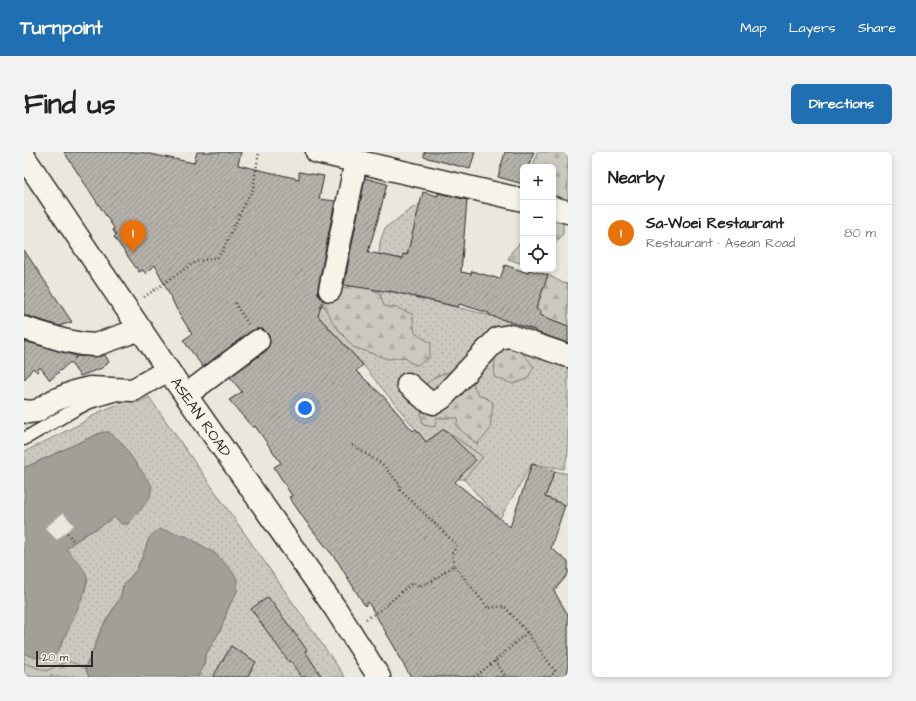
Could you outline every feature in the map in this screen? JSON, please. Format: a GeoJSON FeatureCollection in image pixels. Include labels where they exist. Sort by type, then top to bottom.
{"type":"FeatureCollection","features":[{"type":"Feature","properties":{"kind":"street"},"geometry":{"type":"LineString","coordinates":[[317,152],[520,199]]}},
{"type":"Feature","properties":{"kind":"street","name":"ASEAN ROAD"},"geometry":{"type":"LineString","coordinates":[[24,157],[168,370],[335,608],[379,677]]}},
{"type":"Feature","properties":{"kind":"street"},"geometry":{"type":"LineString","coordinates":[[330,290],[356,161]]}},
{"type":"Feature","properties":{"kind":"street"},"geometry":{"type":"LineString","coordinates":[[556,209],[568,212]]}},
{"type":"Feature","properties":{"kind":"street"},"geometry":{"type":"LineString","coordinates":[[24,328],[63,340],[96,345],[141,330]]}},
{"type":"Feature","properties":{"kind":"street"},"geometry":{"type":"LineString","coordinates":[[408,384],[426,400],[434,403],[442,398],[498,338],[510,336],[568,356]]}},
{"type":"Feature","properties":{"kind":"street"},"geometry":{"type":"LineString","coordinates":[[186,395],[258,341]]}},
{"type":"Feature","properties":{"kind":"street"},"geometry":{"type":"LineString","coordinates":[[24,412],[37,411],[53,401],[74,392],[90,388],[133,390],[168,370]]}},
{"type":"Feature","properties":{"kind":"lane"},"geometry":{"type":"LineString","coordinates":[[24,438],[90,402],[133,390]]}},
{"type":"Feature","properties":{"kind":"path"},"geometry":{"type":"LineString","coordinates":[[127,309],[195,262],[217,257],[222,252],[247,199],[253,190],[259,152]]}},
{"type":"Feature","properties":{"kind":"path"},"geometry":{"type":"LineString","coordinates":[[235,303],[258,341]]}},
{"type":"Feature","properties":{"kind":"path"},"geometry":{"type":"LineString","coordinates":[[352,445],[382,464],[400,486],[400,490],[457,545],[452,554],[454,565],[488,608],[504,606],[528,632],[555,671],[551,677]]}},
{"type":"Feature","properties":{"kind":"path"},"geometry":{"type":"LineString","coordinates":[[67,533],[74,542]]}},
{"type":"Feature","properties":{"kind":"path"},"geometry":{"type":"LineString","coordinates":[[348,630],[382,609],[412,584],[419,586],[432,581],[454,565]]}},
{"type":"Feature","properties":{"kind":"path"},"geometry":{"type":"LineString","coordinates":[[474,677],[528,632]]}},
{"type":"Feature","properties":{"kind":"path"},"geometry":{"type":"LineString","coordinates":[[495,661],[506,677]]}},
{"type":"Feature","properties":{"kind":"green space"},"geometry":{"type":"Polygon","coordinates":[[[537,152],[568,152],[568,201],[556,198],[556,164],[534,164],[537,152]]]}},
{"type":"Feature","properties":{"kind":"green space"},"geometry":{"type":"Polygon","coordinates":[[[421,203],[408,255],[403,254],[402,259],[379,254],[380,242],[385,228],[421,203]]]}},
{"type":"Feature","properties":{"kind":"green space"},"geometry":{"type":"Polygon","coordinates":[[[556,221],[563,222],[563,234],[556,242],[556,221]]]}},
{"type":"Feature","properties":{"kind":"green space"},"geometry":{"type":"Polygon","coordinates":[[[520,243],[520,263],[508,259],[512,251],[520,243]]]}},
{"type":"Feature","properties":{"kind":"green space"},"geometry":{"type":"Polygon","coordinates":[[[548,275],[568,284],[568,326],[540,315],[541,311],[536,309],[548,275]]]}},
{"type":"Feature","properties":{"kind":"green space"},"geometry":{"type":"Polygon","coordinates":[[[355,285],[393,292],[489,315],[535,330],[538,338],[568,348],[568,452],[564,469],[532,464],[499,520],[464,479],[483,457],[444,429],[426,442],[363,365],[313,310],[323,305],[326,299],[355,285]]]}},
{"type":"Feature","properties":{"kind":"green space"},"geometry":{"type":"Polygon","coordinates":[[[355,285],[380,293],[384,306],[397,308],[412,314],[415,333],[431,343],[429,358],[417,365],[409,362],[405,357],[388,359],[353,347],[334,324],[323,305],[326,299],[335,290],[355,285]]]}},
{"type":"Feature","properties":{"kind":"green space"},"geometry":{"type":"Polygon","coordinates":[[[517,346],[534,367],[527,379],[513,384],[494,377],[495,359],[500,350],[517,346]]]}},
{"type":"Feature","properties":{"kind":"green space"},"geometry":{"type":"Polygon","coordinates":[[[463,367],[475,376],[473,385],[478,394],[493,402],[490,430],[477,444],[456,426],[458,418],[436,418],[435,427],[423,425],[421,415],[426,384],[437,376],[463,367]]]}},
{"type":"Feature","properties":{"kind":"green space"},"geometry":{"type":"Polygon","coordinates":[[[149,397],[345,677],[198,677],[204,665],[205,656],[220,631],[229,606],[237,592],[149,538],[137,569],[123,586],[120,598],[104,624],[85,667],[89,677],[24,677],[24,653],[29,656],[47,658],[58,651],[82,598],[88,580],[70,554],[65,550],[73,543],[116,516],[102,432],[24,468],[24,452],[78,425],[101,411],[127,401],[139,402],[149,397]]]}},
{"type":"Feature","properties":{"kind":"green space"},"geometry":{"type":"Polygon","coordinates":[[[444,429],[483,457],[464,479],[458,479],[475,460],[444,429]]]}},
{"type":"Feature","properties":{"kind":"green space"},"geometry":{"type":"Polygon","coordinates":[[[555,471],[568,474],[568,506],[545,497],[555,471]]]}},
{"type":"Feature","properties":{"kind":"green space"},"geometry":{"type":"Polygon","coordinates":[[[67,661],[85,667],[89,677],[24,677],[24,663],[46,671],[67,661]]]}},
{"type":"Feature","properties":{"kind":"shaded area"},"geometry":{"type":"Polygon","coordinates":[[[102,432],[109,432],[121,442],[152,486],[150,497],[128,524],[121,524],[115,517],[84,535],[66,549],[80,565],[87,576],[85,591],[71,624],[54,656],[42,658],[31,656],[24,653],[24,468],[102,432]]]}},
{"type":"Feature","properties":{"kind":"shaded area"},"geometry":{"type":"Polygon","coordinates":[[[160,529],[186,536],[215,553],[232,571],[237,579],[237,592],[229,606],[220,631],[205,656],[204,665],[198,677],[89,677],[85,667],[104,624],[120,598],[123,586],[137,569],[149,538],[160,529]]]}},
{"type":"Feature","properties":{"kind":"pier"},"geometry":{"type":"Polygon","coordinates":[[[63,513],[74,525],[57,540],[45,528],[63,513]]]}},
{"type":"Feature","properties":{"kind":"building"},"geometry":{"type":"Polygon","coordinates":[[[64,152],[140,152],[194,163],[197,152],[241,152],[238,165],[299,179],[299,172],[324,176],[319,199],[335,201],[318,288],[318,294],[323,300],[318,316],[363,365],[356,371],[384,397],[413,431],[416,429],[426,442],[444,429],[476,460],[455,482],[510,527],[532,464],[555,471],[545,497],[565,505],[551,548],[568,562],[568,574],[554,591],[568,615],[568,677],[411,677],[368,602],[365,606],[338,562],[307,523],[289,497],[292,496],[274,467],[281,463],[255,426],[253,428],[229,400],[242,392],[230,377],[266,351],[270,340],[268,334],[263,329],[251,331],[203,367],[183,340],[192,334],[177,310],[155,265],[146,274],[143,270],[139,272],[114,237],[116,235],[113,230],[114,228],[64,152]]]}},
{"type":"Feature","properties":{"kind":"building"},"geometry":{"type":"Polygon","coordinates":[[[424,152],[475,152],[470,169],[424,157],[424,152]]]}},
{"type":"Feature","properties":{"kind":"building"},"geometry":{"type":"Polygon","coordinates":[[[505,152],[534,152],[529,164],[520,164],[520,183],[498,177],[505,152]]]}},
{"type":"Feature","properties":{"kind":"building"},"geometry":{"type":"Polygon","coordinates":[[[365,178],[387,184],[368,252],[402,259],[403,254],[407,255],[423,192],[438,196],[438,193],[467,200],[461,272],[471,274],[472,271],[500,279],[505,265],[520,270],[520,272],[537,272],[548,275],[536,309],[541,311],[540,315],[568,326],[568,343],[536,332],[535,330],[489,315],[489,313],[459,304],[458,307],[390,291],[344,285],[365,178]]]}},
{"type":"Feature","properties":{"kind":"building"},"geometry":{"type":"Polygon","coordinates":[[[24,250],[72,322],[59,326],[24,316],[24,250]]]}},
{"type":"Feature","properties":{"kind":"building"},"geometry":{"type":"Polygon","coordinates":[[[24,341],[76,356],[74,359],[77,356],[94,357],[105,355],[109,362],[102,368],[80,376],[70,362],[50,380],[40,367],[37,372],[33,368],[24,380],[24,341]]]}},
{"type":"Feature","properties":{"kind":"building"},"geometry":{"type":"Polygon","coordinates":[[[268,597],[307,650],[305,651],[322,677],[301,677],[291,661],[289,662],[251,609],[268,597]]]}},
{"type":"Feature","properties":{"kind":"building"},"geometry":{"type":"Polygon","coordinates":[[[231,646],[256,662],[247,677],[213,677],[231,646]]]}},
{"type":"Feature","properties":{"kind":"place","name":"Sa-Woei Restaurant"},"geometry":{"type":"Point","coordinates":[133,253]}}]}
